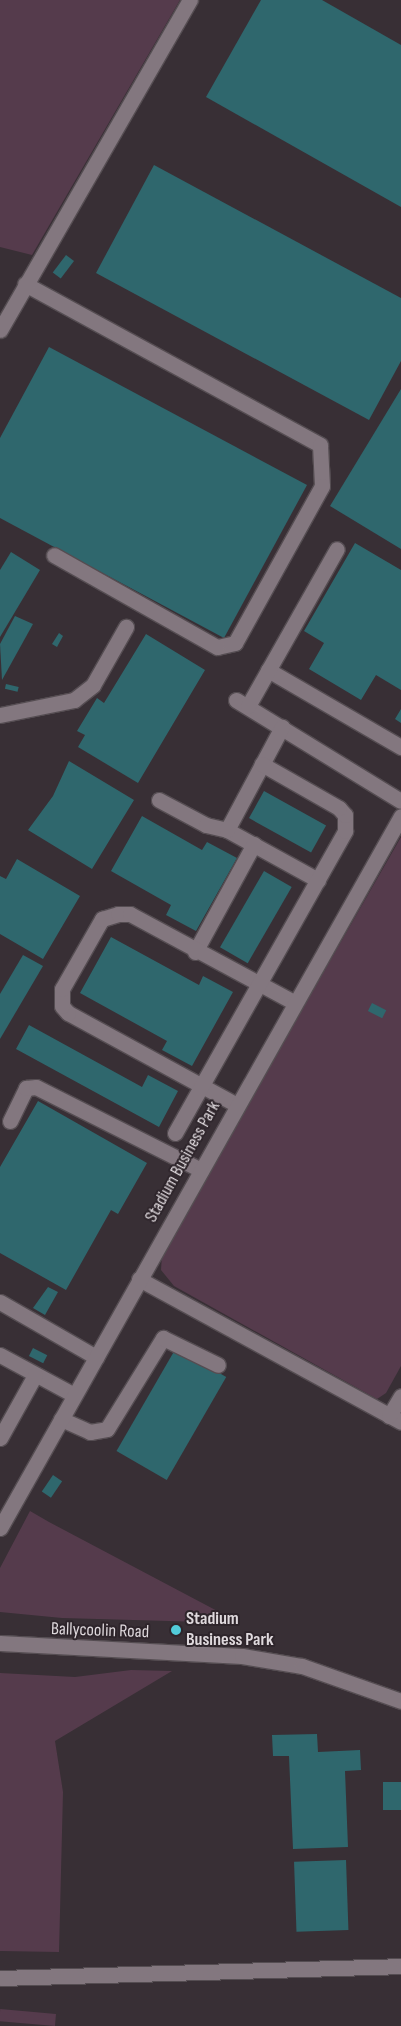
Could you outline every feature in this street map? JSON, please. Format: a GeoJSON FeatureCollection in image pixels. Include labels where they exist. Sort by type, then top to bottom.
{"type":"FeatureCollection","features":[{"type":"Feature","properties":{"kind":"street"},"geometry":{"type":"LineString","coordinates":[[0,330],[190,0]]}},
{"type":"Feature","properties":{"kind":"street"},"geometry":{"type":"LineString","coordinates":[[25,284],[320,445],[322,486],[235,643],[217,647],[54,555]]}},
{"type":"Feature","properties":{"kind":"street"},"geometry":{"type":"LineString","coordinates":[[337,549],[268,670],[242,703],[401,801]]}},
{"type":"Feature","properties":{"kind":"street"},"geometry":{"type":"LineString","coordinates":[[0,714],[74,700],[93,685],[126,627]]}},
{"type":"Feature","properties":{"kind":"street"},"geometry":{"type":"LineString","coordinates":[[268,670],[401,747]]}},
{"type":"Feature","properties":{"kind":"street"},"geometry":{"type":"LineString","coordinates":[[227,830],[282,727]]}},
{"type":"Feature","properties":{"kind":"street"},"geometry":{"type":"LineString","coordinates":[[175,1133],[345,831],[345,815],[262,764]]}},
{"type":"Feature","properties":{"kind":"street"},"geometry":{"type":"LineString","coordinates":[[159,800],[206,825],[227,830],[318,880]]}},
{"type":"Feature","properties":{"kind":"street","name":"Stadium Business Park"},"geometry":{"type":"LineString","coordinates":[[0,1528],[401,816]]}},
{"type":"Feature","properties":{"kind":"street"},"geometry":{"type":"LineString","coordinates":[[195,952],[254,844]]}},
{"type":"Feature","properties":{"kind":"street"},"geometry":{"type":"LineString","coordinates":[[237,1105],[68,1013],[60,997],[102,919],[110,914],[130,914],[195,952],[294,1003]]}},
{"type":"Feature","properties":{"kind":"street"},"geometry":{"type":"LineString","coordinates":[[10,1121],[26,1088],[36,1087],[201,1170]]}},
{"type":"Feature","properties":{"kind":"street"},"geometry":{"type":"LineString","coordinates":[[140,1279],[395,1419],[401,1396]]}},
{"type":"Feature","properties":{"kind":"street"},"geometry":{"type":"LineString","coordinates":[[0,1302],[96,1357]]}},
{"type":"Feature","properties":{"kind":"street"},"geometry":{"type":"LineString","coordinates":[[61,1419],[90,1432],[107,1429],[163,1338],[218,1365]]}},
{"type":"Feature","properties":{"kind":"street"},"geometry":{"type":"LineString","coordinates":[[0,1355],[74,1396]]}},
{"type":"Feature","properties":{"kind":"street"},"geometry":{"type":"LineString","coordinates":[[0,1438],[36,1374]]}},
{"type":"Feature","properties":{"kind":"street","name":"Ballycoolin Road"},"geometry":{"type":"LineString","coordinates":[[0,1643],[242,1656],[302,1666],[401,1701]]}},
{"type":"Feature","properties":{"kind":"street"},"geometry":{"type":"LineString","coordinates":[[0,1978],[401,1966]]}},
{"type":"Feature","properties":{"kind":"shaded area"},"geometry":{"type":"Polygon","coordinates":[[[0,0],[180,0],[32,255],[0,247],[0,0]]]}},
{"type":"Feature","properties":{"kind":"shaded area"},"geometry":{"type":"Polygon","coordinates":[[[401,837],[401,1366],[386,1393],[377,1399],[174,1286],[161,1270],[162,1254],[401,837]]]}},
{"type":"Feature","properties":{"kind":"shaded area"},"geometry":{"type":"Polygon","coordinates":[[[30,1511],[240,1623],[62,1618],[0,1612],[0,1568],[30,1511]]]}},
{"type":"Feature","properties":{"kind":"shaded area"},"geometry":{"type":"Polygon","coordinates":[[[131,1670],[172,1671],[55,1741],[63,1792],[59,1952],[0,1951],[0,1673],[75,1677],[131,1670]]]}},
{"type":"Feature","properties":{"kind":"shaded area"},"geometry":{"type":"Polygon","coordinates":[[[0,2009],[56,2014],[55,2026],[0,2021],[0,2009]]]}},
{"type":"Feature","properties":{"kind":"building"},"geometry":{"type":"Polygon","coordinates":[[[261,0],[322,0],[401,45],[401,207],[206,97],[261,0]]]}},
{"type":"Feature","properties":{"kind":"building"},"geometry":{"type":"Polygon","coordinates":[[[154,165],[401,298],[401,361],[369,420],[96,273],[154,165]]]}},
{"type":"Feature","properties":{"kind":"building"},"geometry":{"type":"Polygon","coordinates":[[[66,255],[74,261],[61,279],[53,273],[66,255]]]}},
{"type":"Feature","properties":{"kind":"building"},"geometry":{"type":"Polygon","coordinates":[[[49,347],[307,485],[224,638],[0,518],[0,438],[49,347]]]}},
{"type":"Feature","properties":{"kind":"building"},"geometry":{"type":"Polygon","coordinates":[[[401,389],[401,549],[330,506],[401,389]]]}},
{"type":"Feature","properties":{"kind":"building"},"geometry":{"type":"Polygon","coordinates":[[[355,543],[401,570],[401,690],[376,675],[361,700],[309,669],[324,643],[304,631],[355,543]]]}},
{"type":"Feature","properties":{"kind":"building"},"geometry":{"type":"Polygon","coordinates":[[[11,552],[40,570],[0,637],[0,570],[11,552]]]}},
{"type":"Feature","properties":{"kind":"building"},"geometry":{"type":"Polygon","coordinates":[[[15,616],[33,624],[2,680],[0,644],[15,616]]]}},
{"type":"Feature","properties":{"kind":"building"},"geometry":{"type":"Polygon","coordinates":[[[59,633],[63,636],[57,647],[52,644],[59,633]]]}},
{"type":"Feature","properties":{"kind":"building"},"geometry":{"type":"Polygon","coordinates":[[[146,634],[205,670],[138,783],[78,747],[85,735],[77,731],[97,698],[104,703],[146,634]]]}},
{"type":"Feature","properties":{"kind":"building"},"geometry":{"type":"Polygon","coordinates":[[[6,684],[19,687],[18,692],[5,689],[6,684]]]}},
{"type":"Feature","properties":{"kind":"building"},"geometry":{"type":"Polygon","coordinates":[[[401,709],[401,723],[395,719],[401,709]]]}},
{"type":"Feature","properties":{"kind":"building"},"geometry":{"type":"Polygon","coordinates":[[[69,761],[134,800],[92,869],[28,830],[53,796],[69,761]]]}},
{"type":"Feature","properties":{"kind":"building"},"geometry":{"type":"Polygon","coordinates":[[[264,791],[326,825],[311,853],[249,818],[264,791]]]}},
{"type":"Feature","properties":{"kind":"building"},"geometry":{"type":"Polygon","coordinates":[[[142,816],[202,850],[207,842],[237,858],[196,931],[166,915],[171,905],[111,871],[142,816]]]}},
{"type":"Feature","properties":{"kind":"building"},"geometry":{"type":"Polygon","coordinates":[[[17,859],[80,896],[43,959],[0,934],[0,876],[6,879],[17,859]]]}},
{"type":"Feature","properties":{"kind":"building"},"geometry":{"type":"Polygon","coordinates":[[[264,871],[292,887],[248,963],[220,947],[264,871]]]}},
{"type":"Feature","properties":{"kind":"building"},"geometry":{"type":"Polygon","coordinates":[[[111,937],[199,985],[203,976],[233,992],[192,1066],[162,1050],[167,1041],[80,993],[111,937]]]}},
{"type":"Feature","properties":{"kind":"building"},"geometry":{"type":"Polygon","coordinates":[[[23,955],[43,966],[0,1039],[0,994],[23,955]]]}},
{"type":"Feature","properties":{"kind":"building"},"geometry":{"type":"Polygon","coordinates":[[[372,1003],[386,1010],[382,1018],[368,1011],[372,1003]]]}},
{"type":"Feature","properties":{"kind":"building"},"geometry":{"type":"Polygon","coordinates":[[[29,1025],[142,1087],[148,1075],[178,1091],[159,1127],[16,1049],[29,1025]]]}},
{"type":"Feature","properties":{"kind":"building"},"geometry":{"type":"Polygon","coordinates":[[[38,1101],[147,1163],[118,1214],[111,1210],[66,1290],[0,1253],[0,1167],[38,1101]]]}},
{"type":"Feature","properties":{"kind":"building"},"geometry":{"type":"Polygon","coordinates":[[[48,1287],[58,1292],[45,1315],[33,1308],[48,1287]]]}},
{"type":"Feature","properties":{"kind":"building"},"geometry":{"type":"Polygon","coordinates":[[[33,1348],[47,1355],[43,1363],[29,1356],[33,1348]]]}},
{"type":"Feature","properties":{"kind":"building"},"geometry":{"type":"Polygon","coordinates":[[[176,1348],[226,1377],[167,1480],[116,1451],[176,1348]]]}},
{"type":"Feature","properties":{"kind":"building"},"geometry":{"type":"Polygon","coordinates":[[[53,1475],[62,1481],[51,1498],[42,1492],[53,1475]]]}},
{"type":"Feature","properties":{"kind":"building"},"geometry":{"type":"Polygon","coordinates":[[[317,1734],[318,1752],[360,1750],[361,1770],[345,1771],[348,1847],[293,1849],[289,1756],[273,1756],[272,1735],[317,1734]]]}},
{"type":"Feature","properties":{"kind":"building"},"geometry":{"type":"Polygon","coordinates":[[[383,1782],[401,1782],[401,1810],[383,1810],[383,1782]]]}},
{"type":"Feature","properties":{"kind":"building"},"geometry":{"type":"Polygon","coordinates":[[[346,1860],[348,1930],[296,1932],[294,1862],[346,1860]]]}},
{"type":"Feature","properties":{"kind":"place","name":"Stadium Business Park"},"geometry":{"type":"Point","coordinates":[176,1630]}}]}
